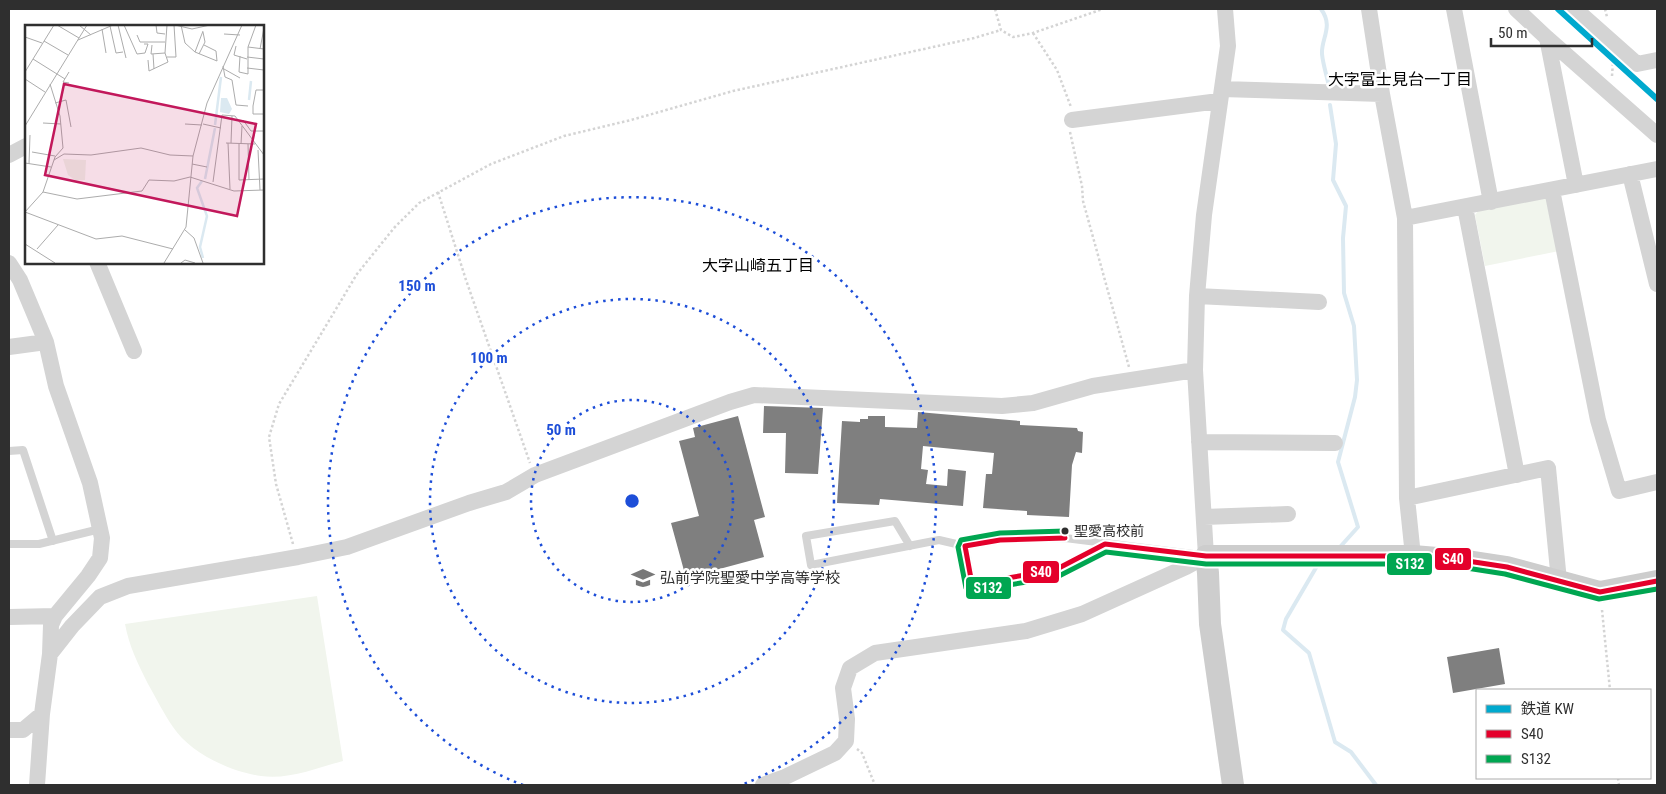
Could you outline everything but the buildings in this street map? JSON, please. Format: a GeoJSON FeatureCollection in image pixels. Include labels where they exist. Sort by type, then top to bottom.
{"type":"FeatureCollection","features":[{"type":"Feature","properties":{"kind":"street"},"geometry":{"type":"LineString","coordinates":[[1225,9],[1228,46],[1204,216],[1197,296],[1195,370],[1210,624],[1233,785]]}},
{"type":"Feature","properties":{"kind":"street"},"geometry":{"type":"LineString","coordinates":[[1369,9],[1382,94],[1405,218],[1407,498],[1413,556]]}},
{"type":"Feature","properties":{"kind":"street"},"geometry":{"type":"LineString","coordinates":[[1454,9],[1491,202]]}},
{"type":"Feature","properties":{"kind":"street"},"geometry":{"type":"LineString","coordinates":[[1516,9],[1657,135]]}},
{"type":"Feature","properties":{"kind":"street"},"geometry":{"type":"LineString","coordinates":[[1574,9],[1638,64],[1657,60]]}},
{"type":"Feature","properties":{"kind":"street"},"geometry":{"type":"LineString","coordinates":[[1547,38],[1576,185]]}},
{"type":"Feature","properties":{"kind":"street"},"geometry":{"type":"LineString","coordinates":[[1072,120],[1221,95],[1382,94]]}},
{"type":"Feature","properties":{"kind":"street"},"geometry":{"type":"LineString","coordinates":[[9,154],[25,146]]}},
{"type":"Feature","properties":{"kind":"street"},"geometry":{"type":"LineString","coordinates":[[1405,218],[1657,169]]}},
{"type":"Feature","properties":{"kind":"street"},"geometry":{"type":"LineString","coordinates":[[1630,174],[1657,284]]}},
{"type":"Feature","properties":{"kind":"street"},"geometry":{"type":"LineString","coordinates":[[1552,190],[1598,420],[1619,491],[1657,482]]}},
{"type":"Feature","properties":{"kind":"street"},"geometry":{"type":"LineString","coordinates":[[1465,207],[1517,475]]}},
{"type":"Feature","properties":{"kind":"street"},"geometry":{"type":"LineString","coordinates":[[9,263],[20,280],[46,342],[56,386],[90,483],[102,538],[100,558],[88,576],[55,616],[51,625],[50,654],[42,714],[37,785]]}},
{"type":"Feature","properties":{"kind":"street"},"geometry":{"type":"LineString","coordinates":[[98,264],[134,351]]}},
{"type":"Feature","properties":{"kind":"street"},"geometry":{"type":"LineString","coordinates":[[1197,296],[1319,302]]}},
{"type":"Feature","properties":{"kind":"street"},"geometry":{"type":"LineString","coordinates":[[9,347],[46,342]]}},
{"type":"Feature","properties":{"kind":"street"},"geometry":{"type":"LineString","coordinates":[[50,654],[72,626],[100,597],[128,586],[347,547],[506,492],[534,475],[730,402],[754,395],[1002,406],[1033,403],[1093,386],[1195,370]]}},
{"type":"Feature","properties":{"kind":"street"},"geometry":{"type":"LineString","coordinates":[[1199,442],[1335,444]]}},
{"type":"Feature","properties":{"kind":"street"},"geometry":{"type":"LineString","coordinates":[[1407,498],[1548,468],[1559,581]]}},
{"type":"Feature","properties":{"kind":"street"},"geometry":{"type":"LineString","coordinates":[[1204,517],[1288,514]]}},
{"type":"Feature","properties":{"kind":"street"},"geometry":{"type":"LineString","coordinates":[[762,785],[785,777],[836,753],[846,741],[848,719],[843,688],[850,668],[875,653],[1026,631],[1044,626],[1082,614],[1206,556],[1413,556],[1461,560],[1507,568],[1600,592],[1657,581]]}},
{"type":"Feature","properties":{"kind":"street"},"geometry":{"type":"LineString","coordinates":[[9,617],[55,616]]}},
{"type":"Feature","properties":{"kind":"street"},"geometry":{"type":"LineString","coordinates":[[9,730],[24,730],[42,714]]}},
{"type":"Feature","properties":{"kind":"lane"},"geometry":{"type":"LineString","coordinates":[[9,451],[23,450],[53,541]]}},
{"type":"Feature","properties":{"kind":"lane"},"geometry":{"type":"LineString","coordinates":[[910,546],[895,521],[806,536],[811,565],[910,546],[939,540],[965,546],[1000,540],[1065,538],[1206,556]]}},
{"type":"Feature","properties":{"kind":"lane"},"geometry":{"type":"LineString","coordinates":[[9,544],[40,544],[100,529]]}},
{"type":"Feature","properties":{"kind":"lane"},"geometry":{"type":"LineString","coordinates":[[965,546],[972,584],[1055,570],[1105,544]]}},
{"type":"Feature","properties":{"kind":"path"},"geometry":{"type":"LineString","coordinates":[[995,9],[1001,30],[1013,37],[1033,33],[1103,9]]}},
{"type":"Feature","properties":{"kind":"path"},"geometry":{"type":"LineString","coordinates":[[298,557],[276,484],[268,437],[280,404],[357,274],[394,228],[419,203],[491,164],[564,136],[631,120],[733,91],[974,38],[1001,30]]}},
{"type":"Feature","properties":{"kind":"path"},"geometry":{"type":"LineString","coordinates":[[1033,33],[1057,70],[1070,105],[1072,120],[1070,133],[1082,186],[1083,201],[1133,380]]}},
{"type":"Feature","properties":{"kind":"path"},"geometry":{"type":"LineString","coordinates":[[1611,95],[1613,43]]}},
{"type":"Feature","properties":{"kind":"path"},"geometry":{"type":"LineString","coordinates":[[438,192],[469,289],[534,475]]}},
{"type":"Feature","properties":{"kind":"path"},"geometry":{"type":"LineString","coordinates":[[1600,592],[1610,689]]}},
{"type":"Feature","properties":{"kind":"path"},"geometry":{"type":"LineString","coordinates":[[846,741],[862,753],[875,785]]}},
{"type":"Feature","properties":{"kind":"shaded area"},"geometry":{"type":"Polygon","coordinates":[[[1545,197],[1549,201],[1559,251],[1485,266],[1475,215],[1479,210],[1545,197]]]}},
{"type":"Feature","properties":{"kind":"shaded area"},"geometry":{"type":"Polygon","coordinates":[[[317,596],[343,761],[292,775],[261,776],[224,766],[200,753],[180,736],[163,711],[137,662],[125,624],[317,596]]]}},
{"type":"Feature","properties":{"kind":"waterway"},"geometry":{"type":"LineString","coordinates":[[1321,9],[1325,15],[1327,27],[1322,54],[1328,82]]}},
{"type":"Feature","properties":{"kind":"waterway"},"geometry":{"type":"LineString","coordinates":[[1330,105],[1336,144],[1333,180],[1346,206],[1343,238],[1344,293],[1354,326],[1357,380],[1355,397],[1338,462],[1358,527],[1340,547]]}},
{"type":"Feature","properties":{"kind":"waterway"},"geometry":{"type":"LineString","coordinates":[[1317,566],[1286,619],[1283,630],[1309,653],[1335,742],[1351,752],[1376,785]]}},
{"type":"Feature","properties":{"kind":"rail line","name":"KW"},"geometry":{"type":"LineString","coordinates":[[1558,9],[1657,99]]}},
{"type":"Feature","properties":{"kind":"transit line","name":"S132"},"geometry":{"type":"LineString","coordinates":[[1065,531],[1000,533],[961,540],[958,547],[966,588],[973,591],[1057,577],[1106,552],[1206,564],[1413,564],[1460,567],[1505,574],[1599,599],[1657,589]]}},
{"type":"Feature","properties":{"kind":"transit line","name":"S40"},"geometry":{"type":"LineString","coordinates":[[1065,538],[1000,540],[965,546],[972,584],[1055,570],[1105,544],[1206,556],[1413,556],[1461,560],[1507,567],[1600,592],[1657,581]]}},
{"type":"Feature","properties":{"kind":"place","name":"聖愛高校前"},"geometry":{"type":"Point","coordinates":[1065,531]}},
{"type":"Feature","properties":{"kind":"place","name":"弘前学院聖愛中学高等学校"},"geometry":{"type":"Point","coordinates":[643,578]}},
{"type":"Feature","properties":{"kind":"district","name":"大字富士見台一丁目"},"geometry":{"type":"Point","coordinates":[1400,79]}},
{"type":"Feature","properties":{"kind":"district","name":"大字山崎五丁目"},"geometry":{"type":"Point","coordinates":[758,265]}}]}
